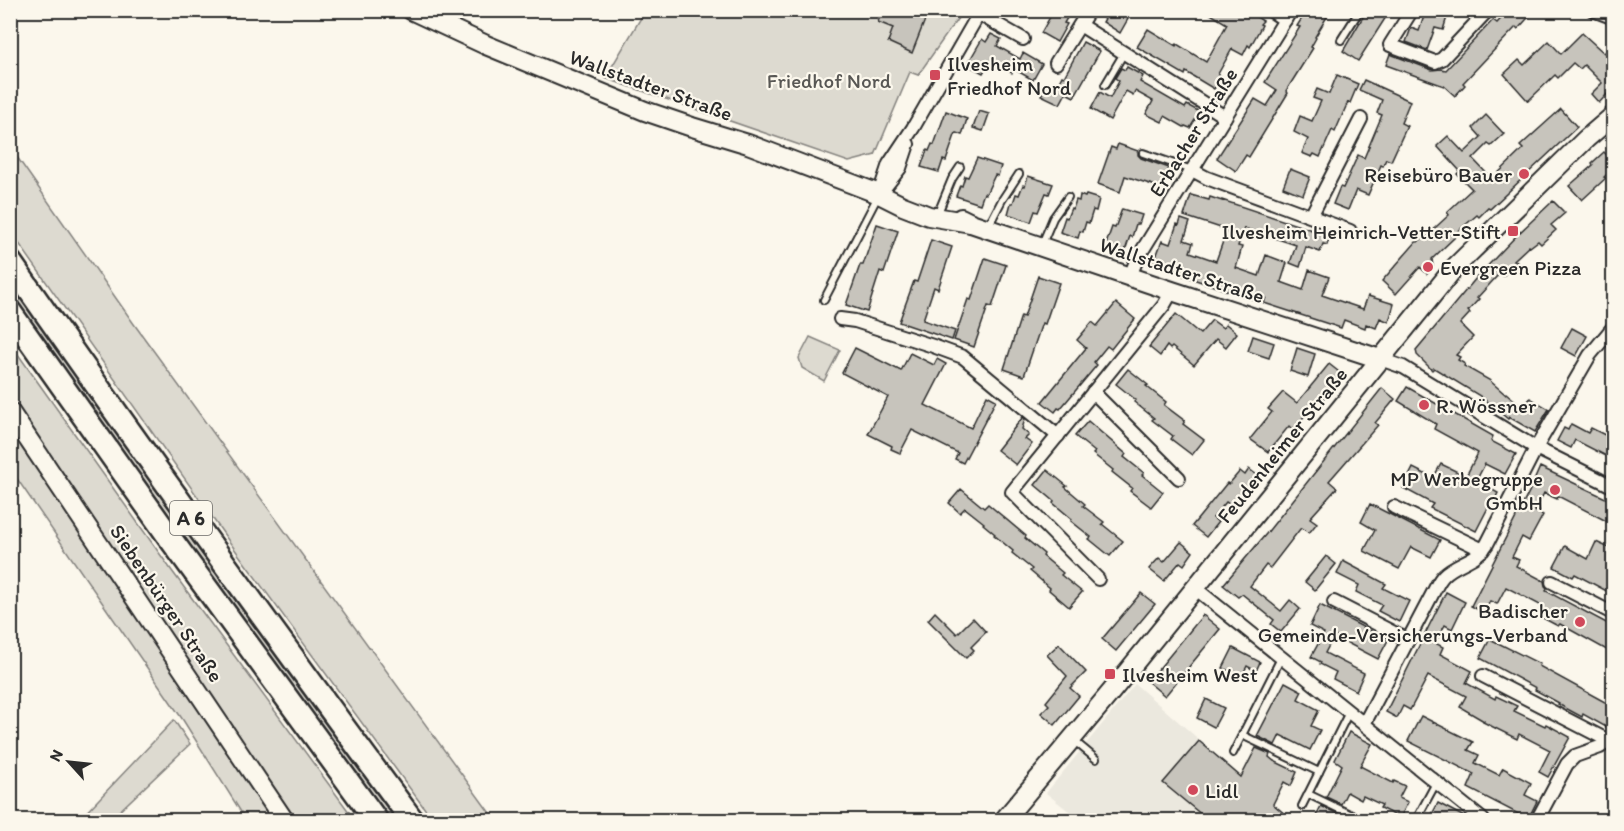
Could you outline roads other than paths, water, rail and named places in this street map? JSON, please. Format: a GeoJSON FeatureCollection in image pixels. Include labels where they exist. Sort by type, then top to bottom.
{"type":"FeatureCollection","features":[{"type":"Feature","properties":{"kind":"highway","name":"A 6"},"geometry":{"type":"LineString","coordinates":[[10,262],[302,673],[412,820]]}},
{"type":"Feature","properties":{"kind":"highway","name":"A 6"},"geometry":{"type":"LineString","coordinates":[[10,312],[171,541],[376,820]]}},
{"type":"Feature","properties":{"kind":"main road","name":"Wallstadter Straße"},"geometry":{"type":"LineString","coordinates":[[411,10],[486,45],[645,111],[748,144],[879,194],[928,216],[979,226]]}},
{"type":"Feature","properties":{"kind":"main road","name":"Feudenheimer Straße"},"geometry":{"type":"LineString","coordinates":[[1004,820],[1455,267],[1586,139],[1614,115]]}},
{"type":"Feature","properties":{"kind":"main road","name":"Wallstadter Straße"},"geometry":{"type":"LineString","coordinates":[[879,194],[906,197],[940,208],[979,226],[1380,359]]}},
{"type":"Feature","properties":{"kind":"main road","name":"Siebenbürger Straße"},"geometry":{"type":"LineString","coordinates":[[10,412],[284,820]]}},
{"type":"Feature","properties":{"kind":"street"},"geometry":{"type":"LineString","coordinates":[[1056,63],[1089,10]]}},
{"type":"Feature","properties":{"kind":"street"},"geometry":{"type":"LineString","coordinates":[[1270,10],[1288,15]]}},
{"type":"Feature","properties":{"kind":"street"},"geometry":{"type":"LineString","coordinates":[[1412,10],[1390,45],[1435,62],[1442,59],[1488,10]]}},
{"type":"Feature","properties":{"kind":"street"},"geometry":{"type":"LineString","coordinates":[[1593,10],[1614,18]]}},
{"type":"Feature","properties":{"kind":"street"},"geometry":{"type":"LineString","coordinates":[[879,194],[900,168],[913,128],[980,12],[1023,39]]}},
{"type":"Feature","properties":{"kind":"street","name":"Erbacher Straße"},"geometry":{"type":"LineString","coordinates":[[1130,276],[1137,260],[1288,15]]}},
{"type":"Feature","properties":{"kind":"street"},"geometry":{"type":"LineString","coordinates":[[1080,25],[1225,117]]}},
{"type":"Feature","properties":{"kind":"street"},"geometry":{"type":"LineString","coordinates":[[1311,216],[1361,119]]}},
{"type":"Feature","properties":{"kind":"street"},"geometry":{"type":"LineString","coordinates":[[1192,170],[1350,231]]}},
{"type":"Feature","properties":{"kind":"street"},"geometry":{"type":"LineString","coordinates":[[1098,579],[1012,492],[1164,305],[1172,291]]}},
{"type":"Feature","properties":{"kind":"street"},"geometry":{"type":"LineString","coordinates":[[840,319],[855,321],[963,357],[1058,436]]}},
{"type":"Feature","properties":{"kind":"street"},"geometry":{"type":"LineString","coordinates":[[1364,724],[1444,574],[1483,550],[1536,448],[1590,355],[1614,326]]}},
{"type":"Feature","properties":{"kind":"street"},"geometry":{"type":"LineString","coordinates":[[1380,359],[1403,367],[1536,448],[1614,487]]}},
{"type":"Feature","properties":{"kind":"street"},"geometry":{"type":"LineString","coordinates":[[1093,392],[1179,478]]}},
{"type":"Feature","properties":{"kind":"street"},"geometry":{"type":"LineString","coordinates":[[1394,507],[1483,550]]}},
{"type":"Feature","properties":{"kind":"street"},"geometry":{"type":"LineString","coordinates":[[1552,582],[1614,614]]}},
{"type":"Feature","properties":{"kind":"street"},"geometry":{"type":"LineString","coordinates":[[1195,588],[1483,820]]}},
{"type":"Feature","properties":{"kind":"street"},"geometry":{"type":"LineString","coordinates":[[1334,602],[1408,640]]}},
{"type":"Feature","properties":{"kind":"street"},"geometry":{"type":"LineString","coordinates":[[1483,676],[1611,737],[1600,747],[1575,756],[1567,764],[1537,820]]}},
{"type":"Feature","properties":{"kind":"lane"},"geometry":{"type":"LineString","coordinates":[[1341,40],[1360,10]]}},
{"type":"Feature","properties":{"kind":"lane"},"geometry":{"type":"LineString","coordinates":[[1105,85],[1124,53]]}},
{"type":"Feature","properties":{"kind":"lane"},"geometry":{"type":"LineString","coordinates":[[1143,153],[1192,170]]}},
{"type":"Feature","properties":{"kind":"lane"},"geometry":{"type":"LineString","coordinates":[[940,208],[952,179],[960,167]]}},
{"type":"Feature","properties":{"kind":"lane"},"geometry":{"type":"LineString","coordinates":[[979,226],[1002,201],[1019,174]]}},
{"type":"Feature","properties":{"kind":"lane"},"geometry":{"type":"LineString","coordinates":[[824,300],[879,194]]}},
{"type":"Feature","properties":{"kind":"lane"},"geometry":{"type":"LineString","coordinates":[[1041,247],[1053,219],[1068,197]]}},
{"type":"Feature","properties":{"kind":"lane"},"geometry":{"type":"LineString","coordinates":[[1233,753],[1281,658]]}},
{"type":"Feature","properties":{"kind":"lane"},"geometry":{"type":"LineString","coordinates":[[1302,806],[1349,712]]}},
{"type":"Feature","properties":{"kind":"lane"},"geometry":{"type":"LineString","coordinates":[[1242,735],[1319,772]]}},
{"type":"Feature","properties":{"kind":"lane"},"geometry":{"type":"LineString","coordinates":[[1072,739],[1096,759]]}},
{"type":"Feature","properties":{"kind":"lane"},"geometry":{"type":"LineString","coordinates":[[1416,820],[1436,783]]}},
{"type":"Feature","properties":{"kind":"lane"},"geometry":{"type":"LineString","coordinates":[[1308,794],[1362,820]]}},
{"type":"Feature","properties":{"kind":"place","name":"Ilvesheim Friedhof Nord"},"geometry":{"type":"Point","coordinates":[935,75]}},
{"type":"Feature","properties":{"kind":"place","name":"Reisebüro Bauer"},"geometry":{"type":"Point","coordinates":[1524,174]}},
{"type":"Feature","properties":{"kind":"place","name":"Ilvesheim Heinrich-Vetter-Stift"},"geometry":{"type":"Point","coordinates":[1513,231]}},
{"type":"Feature","properties":{"kind":"place","name":"Evergreen Pizza"},"geometry":{"type":"Point","coordinates":[1428,267]}},
{"type":"Feature","properties":{"kind":"place","name":"R. Wössner"},"geometry":{"type":"Point","coordinates":[1424,405]}},
{"type":"Feature","properties":{"kind":"place","name":"MP Werbegruppe GmbH"},"geometry":{"type":"Point","coordinates":[1555,490]}},
{"type":"Feature","properties":{"kind":"place","name":"Badischer Gemeinde-Versicherungs-Verband"},"geometry":{"type":"Point","coordinates":[1580,622]}},
{"type":"Feature","properties":{"kind":"place","name":"Ilvesheim West"},"geometry":{"type":"Point","coordinates":[1110,674]}},
{"type":"Feature","properties":{"kind":"place","name":"Lidl"},"geometry":{"type":"Point","coordinates":[1193,790]}},
{"type":"Feature","properties":{"kind":"park label","name":"Friedhof Nord"},"geometry":{"type":"Point","coordinates":[829,80]}}]}
